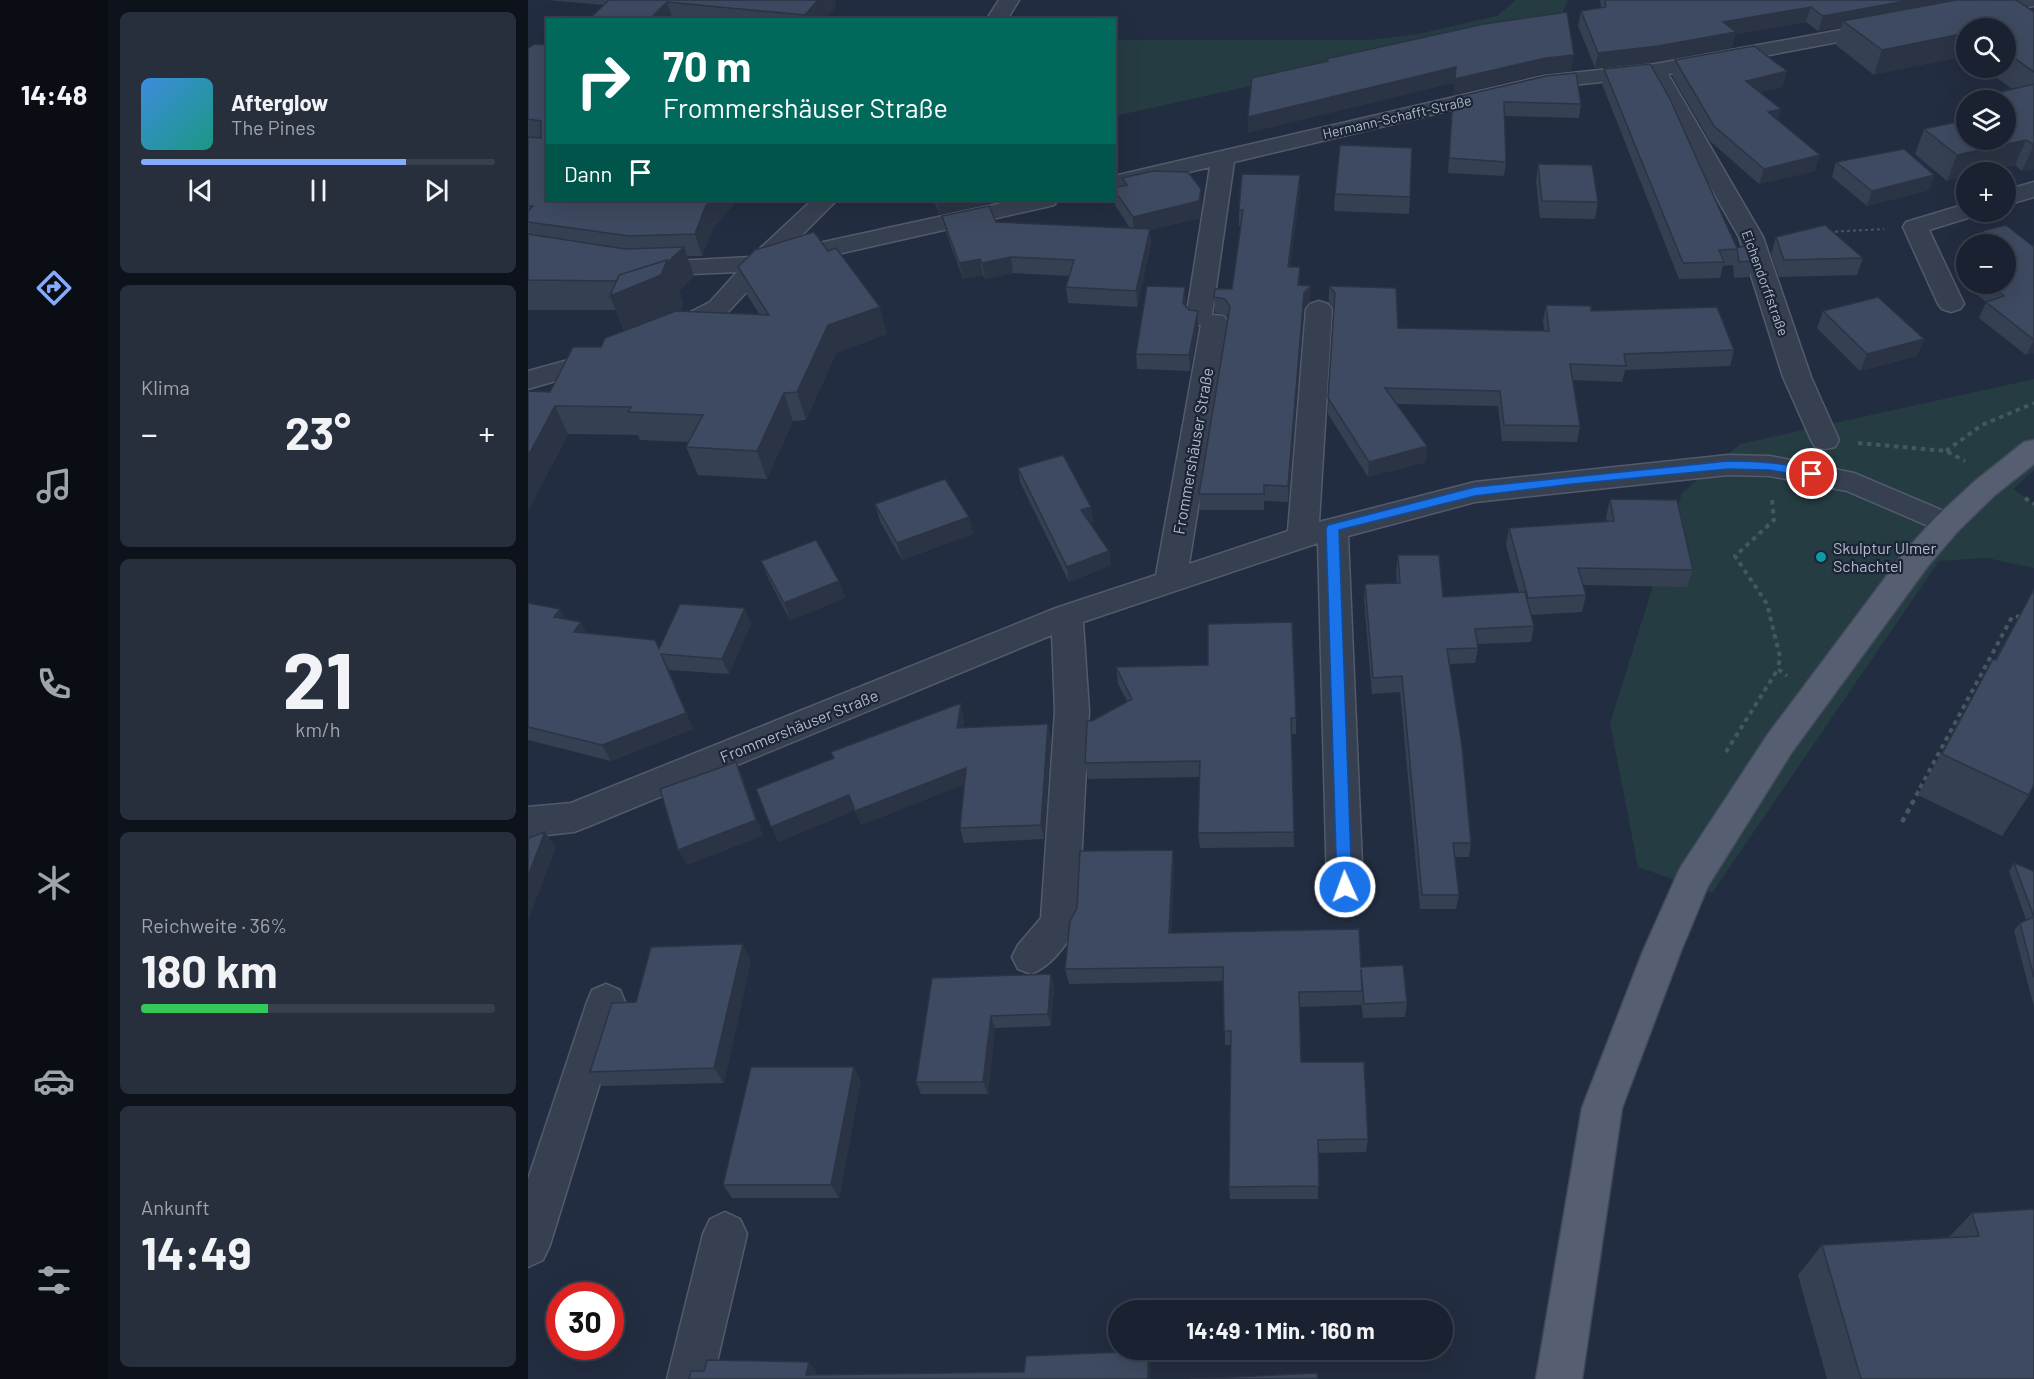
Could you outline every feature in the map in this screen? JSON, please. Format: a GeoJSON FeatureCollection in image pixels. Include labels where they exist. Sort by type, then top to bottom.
{"type":"FeatureCollection","features":[{"type":"Feature","properties":{"kind":"main road"},"geometry":{"type":"LineString","coordinates":[[1559,1379],[1602,1108],[1662,951],[1693,879],[1780,743],[1917,558],[1947,524],[1996,478],[2034,449]]}},
{"type":"Feature","properties":{"kind":"street"},"geometry":{"type":"LineString","coordinates":[[997,18],[1009,0]]}},
{"type":"Feature","properties":{"kind":"street"},"geometry":{"type":"LineString","coordinates":[[1957,14],[2031,2]]}},
{"type":"Feature","properties":{"kind":"street","name":"Hermann-Schafft-Straße"},"geometry":{"type":"LineString","coordinates":[[1116,183],[1544,82],[1655,70],[1899,25]]}},
{"type":"Feature","properties":{"kind":"street","name":"Eichendorffstraße"},"geometry":{"type":"LineString","coordinates":[[1655,70],[1751,237],[1797,377],[1825,440]]}},
{"type":"Feature","properties":{"kind":"street","name":"Frommershäuser Straße"},"geometry":{"type":"LineString","coordinates":[[1171,579],[1207,320],[1224,158]]}},
{"type":"Feature","properties":{"kind":"street"},"geometry":{"type":"LineString","coordinates":[[2016,195],[2034,189]]}},
{"type":"Feature","properties":{"kind":"street"},"geometry":{"type":"LineString","coordinates":[[528,380],[642,344],[684,328],[719,308],[758,264],[824,201]]}},
{"type":"Feature","properties":{"kind":"street"},"geometry":{"type":"LineString","coordinates":[[626,266],[637,268],[758,264],[1042,201]]}},
{"type":"Feature","properties":{"kind":"street"},"geometry":{"type":"LineString","coordinates":[[1951,304],[1915,227],[1956,214]]}},
{"type":"Feature","properties":{"kind":"street"},"geometry":{"type":"LineString","coordinates":[[1319,309],[1318,532],[1345,887]]}},
{"type":"Feature","properties":{"kind":"street","name":"Frommershäuser Straße"},"geometry":{"type":"LineString","coordinates":[[528,822],[574,817],[1067,616],[1171,579],[1318,532],[1475,492],[1728,465],[1770,466],[1854,483],[1947,524]]}},
{"type":"Feature","properties":{"kind":"street"},"geometry":{"type":"LineString","coordinates":[[1031,957],[1059,923],[1072,711],[1067,616]]}},
{"type":"Feature","properties":{"kind":"street"},"geometry":{"type":"LineString","coordinates":[[528,1245],[606,1002]]}},
{"type":"Feature","properties":{"kind":"street"},"geometry":{"type":"LineString","coordinates":[[690,1379],[725,1234]]}},
{"type":"Feature","properties":{"kind":"path"},"geometry":{"type":"LineString","coordinates":[[1821,233],[1915,227]]}},
{"type":"Feature","properties":{"kind":"path"},"geometry":{"type":"LineString","coordinates":[[1946,451],[1982,425],[2034,403]]}},
{"type":"Feature","properties":{"kind":"path"},"geometry":{"type":"LineString","coordinates":[[1825,440],[1946,451],[1996,478]]}},
{"type":"Feature","properties":{"kind":"path"},"geometry":{"type":"LineString","coordinates":[[1770,466],[1774,520],[1735,556],[1767,604],[1780,657],[1778,669],[1813,697]]}},
{"type":"Feature","properties":{"kind":"path"},"geometry":{"type":"LineString","coordinates":[[1902,822],[2013,617],[2023,616]]}},
{"type":"Feature","properties":{"kind":"green space"},"geometry":{"type":"Polygon","coordinates":[[[1516,0],[1568,0],[1561,17],[1116,116],[1116,40],[1369,40],[1418,34],[1497,16],[1516,0]]]}},
{"type":"Feature","properties":{"kind":"green space"},"geometry":{"type":"Polygon","coordinates":[[[2034,379],[2034,470],[2013,489],[2034,504],[2034,568],[1987,558],[1939,561],[1712,893],[1638,867],[1610,723],[1682,493],[1740,444],[2034,379]]]}},
{"type":"Feature","properties":{"kind":"building"},"geometry":{"type":"Polygon","coordinates":[[[609,0],[818,0],[805,15],[667,2],[651,18],[590,18],[609,0]]]}},
{"type":"Feature","properties":{"kind":"building"},"geometry":{"type":"Polygon","coordinates":[[[1605,0],[1911,0],[1823,16],[1811,7],[1723,22],[1736,32],[1658,46],[1598,53],[1581,11],[1606,7],[1605,0]]]}},
{"type":"Feature","properties":{"kind":"building"},"geometry":{"type":"Polygon","coordinates":[[[1956,0],[2016,0],[2034,12],[2034,72],[2016,59],[2016,18],[1956,18],[1956,35],[1882,50],[1843,21],[1956,0]]]}},
{"type":"Feature","properties":{"kind":"building"},"geometry":{"type":"Polygon","coordinates":[[[1567,12],[1574,55],[1546,58],[1455,79],[1456,67],[1248,117],[1252,78],[1484,24],[1567,12]]]}},
{"type":"Feature","properties":{"kind":"building"},"geometry":{"type":"Polygon","coordinates":[[[534,44],[546,45],[546,201],[711,201],[706,205],[695,234],[629,236],[528,222],[528,211],[533,206],[528,206],[528,137],[541,138],[541,121],[528,119],[529,48],[534,44]]]}},
{"type":"Feature","properties":{"kind":"building"},"geometry":{"type":"Polygon","coordinates":[[[1754,46],[1787,71],[1746,81],[1781,109],[1768,112],[1820,155],[1764,169],[1714,126],[1675,60],[1754,46]]]}},
{"type":"Feature","properties":{"kind":"building"},"geometry":{"type":"Polygon","coordinates":[[[1650,64],[1669,97],[1737,248],[1749,245],[1754,261],[1739,262],[1737,249],[1719,250],[1724,262],[1683,263],[1604,69],[1650,64]]]}},
{"type":"Feature","properties":{"kind":"building"},"geometry":{"type":"Polygon","coordinates":[[[1576,73],[1581,104],[1504,102],[1506,162],[1449,158],[1453,98],[1546,76],[1576,73]]]}},
{"type":"Feature","properties":{"kind":"building"},"geometry":{"type":"Polygon","coordinates":[[[2034,84],[2034,145],[2026,140],[2016,142],[2016,90],[2009,90],[2034,84]]]}},
{"type":"Feature","properties":{"kind":"building"},"geometry":{"type":"Polygon","coordinates":[[[1956,122],[1956,150],[1980,150],[1957,155],[1924,129],[1956,122]]]}},
{"type":"Feature","properties":{"kind":"building"},"geometry":{"type":"Polygon","coordinates":[[[1340,145],[1412,148],[1410,197],[1335,194],[1340,145]]]}},
{"type":"Feature","properties":{"kind":"building"},"geometry":{"type":"Polygon","coordinates":[[[1904,149],[1934,175],[1872,191],[1836,162],[1904,149]]]}},
{"type":"Feature","properties":{"kind":"building"},"geometry":{"type":"Polygon","coordinates":[[[1538,164],[1592,165],[1598,202],[1542,201],[1538,164]]]}},
{"type":"Feature","properties":{"kind":"building"},"geometry":{"type":"Polygon","coordinates":[[[1153,171],[1188,172],[1201,189],[1199,201],[1133,217],[1116,193],[1116,188],[1127,185],[1122,178],[1153,171]]]}},
{"type":"Feature","properties":{"kind":"building"},"geometry":{"type":"Polygon","coordinates":[[[1242,174],[1300,175],[1288,267],[1300,267],[1298,285],[1311,286],[1304,293],[1288,486],[1264,485],[1264,494],[1199,494],[1230,307],[1225,299],[1214,297],[1215,289],[1232,289],[1243,210],[1239,210],[1242,174]]]}},
{"type":"Feature","properties":{"kind":"building"},"geometry":{"type":"Polygon","coordinates":[[[989,206],[996,222],[1150,229],[1136,291],[1066,287],[1074,260],[1011,257],[982,263],[980,259],[959,263],[942,216],[989,206]]]}},
{"type":"Feature","properties":{"kind":"building"},"geometry":{"type":"Polygon","coordinates":[[[1825,225],[1863,258],[1784,260],[1776,237],[1825,225]]]}},
{"type":"Feature","properties":{"kind":"building"},"geometry":{"type":"Polygon","coordinates":[[[2006,225],[2034,247],[2034,340],[1986,302],[2004,296],[2002,294],[2016,294],[2016,234],[1983,234],[1983,231],[2006,225]]]}},
{"type":"Feature","properties":{"kind":"building"},"geometry":{"type":"Polygon","coordinates":[[[814,232],[828,251],[836,248],[880,307],[828,325],[797,392],[784,393],[757,451],[686,447],[703,415],[628,412],[631,407],[555,406],[528,456],[528,391],[550,392],[573,347],[601,347],[605,338],[676,311],[769,315],[738,267],[755,250],[814,232]]]}},
{"type":"Feature","properties":{"kind":"building"},"geometry":{"type":"Polygon","coordinates":[[[528,234],[625,249],[684,247],[668,262],[667,260],[619,275],[617,281],[528,280],[528,234]]]}},
{"type":"Feature","properties":{"kind":"building"},"geometry":{"type":"Polygon","coordinates":[[[667,260],[661,275],[610,296],[619,275],[667,260]]]}},
{"type":"Feature","properties":{"kind":"building"},"geometry":{"type":"Polygon","coordinates":[[[1147,286],[1185,287],[1183,303],[1189,310],[1198,311],[1189,355],[1136,354],[1147,286]]]}},
{"type":"Feature","properties":{"kind":"building"},"geometry":{"type":"Polygon","coordinates":[[[1329,286],[1396,288],[1398,328],[1549,331],[1546,305],[1591,306],[1591,311],[1717,307],[1734,350],[1624,354],[1626,366],[1570,364],[1580,426],[1504,425],[1500,391],[1385,388],[1427,446],[1369,462],[1328,398],[1335,293],[1329,286]]]}},
{"type":"Feature","properties":{"kind":"building"},"geometry":{"type":"Polygon","coordinates":[[[1878,297],[1924,339],[1867,354],[1823,311],[1878,297]]]}},
{"type":"Feature","properties":{"kind":"building"},"geometry":{"type":"Polygon","coordinates":[[[1063,455],[1091,507],[1081,510],[1109,551],[1067,567],[1018,468],[1063,455]]]}},
{"type":"Feature","properties":{"kind":"building"},"geometry":{"type":"Polygon","coordinates":[[[945,479],[969,517],[897,543],[875,504],[945,479]]]}},
{"type":"Feature","properties":{"kind":"building"},"geometry":{"type":"Polygon","coordinates":[[[1610,499],[1677,500],[1693,570],[1578,568],[1586,595],[1528,598],[1509,528],[1614,521],[1610,499]]]}},
{"type":"Feature","properties":{"kind":"building"},"geometry":{"type":"Polygon","coordinates":[[[816,540],[839,581],[784,603],[761,561],[816,540]]]}},
{"type":"Feature","properties":{"kind":"building"},"geometry":{"type":"Polygon","coordinates":[[[1398,555],[1439,555],[1443,597],[1525,592],[1534,626],[1475,629],[1478,648],[1447,649],[1462,746],[1471,843],[1453,843],[1459,895],[1422,895],[1402,676],[1373,678],[1365,584],[1400,583],[1398,555]]]}},
{"type":"Feature","properties":{"kind":"building"},"geometry":{"type":"Polygon","coordinates":[[[2034,589],[2034,784],[2029,795],[1942,754],[2034,589]]]}},
{"type":"Feature","properties":{"kind":"building"},"geometry":{"type":"Polygon","coordinates":[[[528,603],[560,609],[554,617],[581,622],[574,632],[655,640],[659,649],[680,604],[745,608],[722,659],[661,654],[686,713],[602,745],[528,727],[528,603]]]}},
{"type":"Feature","properties":{"kind":"building"},"geometry":{"type":"Polygon","coordinates":[[[1292,622],[1296,718],[1291,718],[1294,832],[1198,833],[1200,761],[1085,763],[1087,721],[1092,721],[1132,699],[1116,667],[1208,665],[1208,624],[1292,622]]]}},
{"type":"Feature","properties":{"kind":"building"},"geometry":{"type":"Polygon","coordinates":[[[961,703],[957,728],[1048,724],[1041,825],[960,828],[966,768],[855,811],[849,795],[771,827],[756,789],[834,758],[831,752],[961,703]]]}},
{"type":"Feature","properties":{"kind":"building"},"geometry":{"type":"Polygon","coordinates":[[[736,762],[756,820],[678,850],[660,789],[736,762]]]}},
{"type":"Feature","properties":{"kind":"building"},"geometry":{"type":"Polygon","coordinates":[[[545,832],[528,876],[528,838],[545,832]]]}},
{"type":"Feature","properties":{"kind":"building"},"geometry":{"type":"Polygon","coordinates":[[[1173,850],[1169,933],[1359,929],[1361,967],[1403,965],[1407,1002],[1364,1004],[1361,969],[1362,991],[1299,992],[1301,1062],[1364,1062],[1368,1139],[1318,1140],[1319,1186],[1229,1187],[1231,1031],[1224,1031],[1223,967],[1065,969],[1070,921],[1077,908],[1080,851],[1173,850]]]}},
{"type":"Feature","properties":{"kind":"building"},"geometry":{"type":"Polygon","coordinates":[[[2014,863],[2034,871],[2034,917],[2014,863]]]}},
{"type":"Feature","properties":{"kind":"building"},"geometry":{"type":"Polygon","coordinates":[[[2034,917],[2034,977],[2020,923],[2034,917]]]}},
{"type":"Feature","properties":{"kind":"building"},"geometry":{"type":"Polygon","coordinates":[[[743,944],[714,1068],[590,1072],[612,1003],[636,1002],[651,947],[743,944]]]}},
{"type":"Feature","properties":{"kind":"building"},"geometry":{"type":"Polygon","coordinates":[[[1051,974],[1048,1014],[991,1016],[983,1082],[916,1082],[932,978],[1051,974]]]}},
{"type":"Feature","properties":{"kind":"building"},"geometry":{"type":"Polygon","coordinates":[[[751,1067],[854,1067],[831,1185],[723,1185],[751,1067]]]}},
{"type":"Feature","properties":{"kind":"building"},"geometry":{"type":"Polygon","coordinates":[[[2034,1209],[2034,1379],[1861,1379],[1822,1245],[1979,1236],[1972,1213],[2034,1209]]]}},
{"type":"Feature","properties":{"kind":"building"},"geometry":{"type":"Polygon","coordinates":[[[1108,1353],[1108,1360],[1148,1360],[1148,1379],[689,1379],[691,1371],[704,1371],[707,1360],[809,1362],[806,1375],[1024,1372],[1026,1356],[1108,1353]]]}},
{"type":"Feature","properties":{"kind":"building"},"geometry":{"type":"Polygon","coordinates":[[[1317,1373],[1318,1379],[1190,1379],[1317,1373]]]}},
{"type":"Feature","properties":{"kind":"place","name":"Skulptur Ulmer Schachtel"},"geometry":{"type":"Point","coordinates":[1821,557]}},
{"type":"Feature","properties":{"kind":"route"},"geometry":{"type":"LineString","coordinates":[[1345,887],[1333,528],[1475,492],[1573,480],[1728,465],[1770,466],[1812,474]]}}]}
